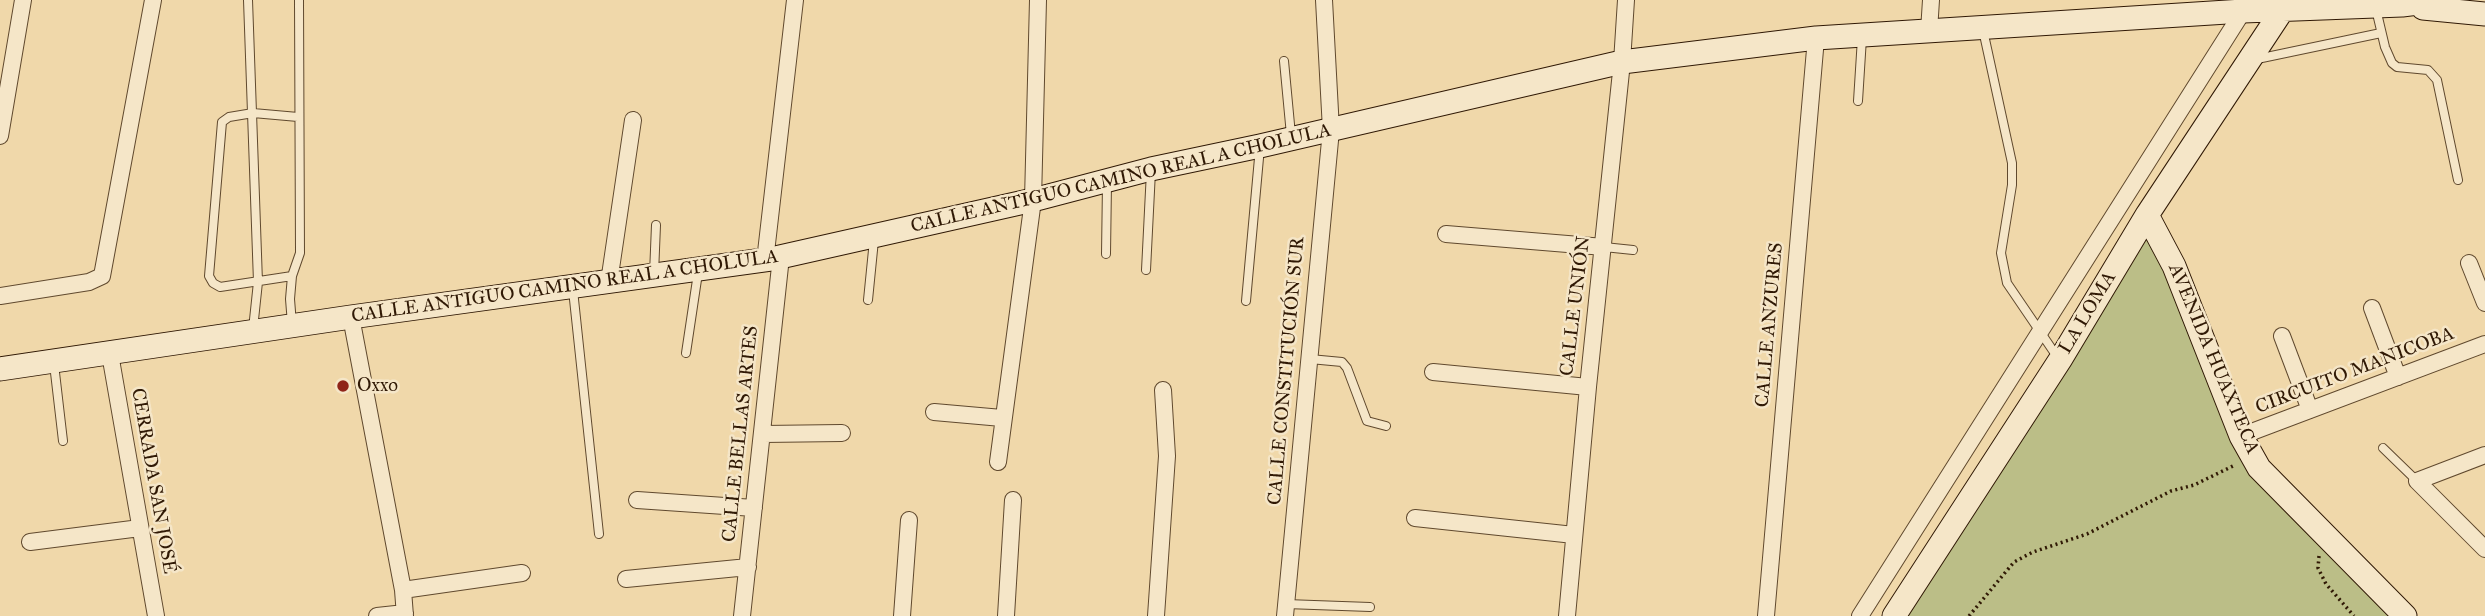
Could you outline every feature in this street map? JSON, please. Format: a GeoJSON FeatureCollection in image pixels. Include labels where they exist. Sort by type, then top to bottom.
{"type":"FeatureCollection","features":[{"type":"Feature","properties":{"kind":"main road"},"geometry":{"type":"LineString","coordinates":[[2402,5],[2442,0]]}},
{"type":"Feature","properties":{"kind":"main road","name":"CALLE ANTIGUO CAMINO REAL A CHOLULA"},"geometry":{"type":"LineString","coordinates":[[0,369],[773,259],[1622,62],[1816,38],[2246,5],[2283,9],[2402,5]]}},
{"type":"Feature","properties":{"kind":"main road"},"geometry":{"type":"LineString","coordinates":[[2402,5],[2485,14]]}},
{"type":"Feature","properties":{"kind":"main road","name":"LA LOMA"},"geometry":{"type":"LineString","coordinates":[[1894,616],[2060,360],[2147,215],[2283,9]]}},
{"type":"Feature","properties":{"kind":"main road","name":"AVENIDA HUAXTECA"},"geometry":{"type":"LineString","coordinates":[[2147,215],[2174,266],[2247,446],[2259,468],[2405,616]]}},
{"type":"Feature","properties":{"kind":"street"},"geometry":{"type":"LineString","coordinates":[[0,136],[23,0]]}},
{"type":"Feature","properties":{"kind":"street"},"geometry":{"type":"LineString","coordinates":[[0,296],[89,282],[102,276],[153,0]]}},
{"type":"Feature","properties":{"kind":"street","name":"CALLE BELLAS ARTES"},"geometry":{"type":"LineString","coordinates":[[743,616],[763,435],[773,259],[795,0]]}},
{"type":"Feature","properties":{"kind":"street"},"geometry":{"type":"LineString","coordinates":[[998,462],[1033,200],[1038,0]]}},
{"type":"Feature","properties":{"kind":"street","name":"CALLE CONSTITUCIÓN SUR"},"geometry":{"type":"LineString","coordinates":[[1286,610],[1331,130],[1324,0]]}},
{"type":"Feature","properties":{"kind":"street","name":"CALLE UNIÓN"},"geometry":{"type":"LineString","coordinates":[[1567,616],[1626,0]]}},
{"type":"Feature","properties":{"kind":"street"},"geometry":{"type":"LineString","coordinates":[[1929,31],[1931,0]]}},
{"type":"Feature","properties":{"kind":"street"},"geometry":{"type":"LineString","coordinates":[[1860,616],[2246,5]]}},
{"type":"Feature","properties":{"kind":"street","name":"CALLE ANZURES"},"geometry":{"type":"LineString","coordinates":[[1766,616],[1816,38]]}},
{"type":"Feature","properties":{"kind":"street"},"geometry":{"type":"LineString","coordinates":[[609,282],[633,120]]}},
{"type":"Feature","properties":{"kind":"street"},"geometry":{"type":"LineString","coordinates":[[1446,234],[1604,247]]}},
{"type":"Feature","properties":{"kind":"street"},"geometry":{"type":"LineString","coordinates":[[2469,263],[2485,303]]}},
{"type":"Feature","properties":{"kind":"street"},"geometry":{"type":"LineString","coordinates":[[2372,308],[2398,377]]}},
{"type":"Feature","properties":{"kind":"street"},"geometry":{"type":"LineString","coordinates":[[351,317],[403,590],[405,615],[377,616]]}},
{"type":"Feature","properties":{"kind":"street"},"geometry":{"type":"LineString","coordinates":[[2282,337],[2310,410]]}},
{"type":"Feature","properties":{"kind":"street","name":"CIRCUITO MANICOBA"},"geometry":{"type":"LineString","coordinates":[[2247,446],[2310,410],[2485,344]]}},
{"type":"Feature","properties":{"kind":"street","name":"CERRADA SAN JOSÉ"},"geometry":{"type":"LineString","coordinates":[[110,354],[156,616]]}},
{"type":"Feature","properties":{"kind":"street"},"geometry":{"type":"LineString","coordinates":[[1433,372],[1588,387]]}},
{"type":"Feature","properties":{"kind":"street"},"geometry":{"type":"LineString","coordinates":[[1156,616],[1167,456],[1163,390]]}},
{"type":"Feature","properties":{"kind":"street"},"geometry":{"type":"LineString","coordinates":[[934,412],[1002,418]]}},
{"type":"Feature","properties":{"kind":"street"},"geometry":{"type":"LineString","coordinates":[[763,435],[842,433]]}},
{"type":"Feature","properties":{"kind":"street"},"geometry":{"type":"LineString","coordinates":[[2485,455],[2417,481],[2485,549]]}},
{"type":"Feature","properties":{"kind":"street"},"geometry":{"type":"LineString","coordinates":[[637,499],[754,509]]}},
{"type":"Feature","properties":{"kind":"street"},"geometry":{"type":"LineString","coordinates":[[1006,616],[1013,500]]}},
{"type":"Feature","properties":{"kind":"street"},"geometry":{"type":"LineString","coordinates":[[1415,518],[1574,535]]}},
{"type":"Feature","properties":{"kind":"street"},"geometry":{"type":"LineString","coordinates":[[902,616],[909,520]]}},
{"type":"Feature","properties":{"kind":"street"},"geometry":{"type":"LineString","coordinates":[[30,542],[140,528]]}},
{"type":"Feature","properties":{"kind":"street"},"geometry":{"type":"LineString","coordinates":[[626,579],[748,567]]}},
{"type":"Feature","properties":{"kind":"street"},"geometry":{"type":"LineString","coordinates":[[403,590],[522,573]]}},
{"type":"Feature","properties":{"kind":"lane"},"geometry":{"type":"LineString","coordinates":[[248,0],[258,282],[253,332]]}},
{"type":"Feature","properties":{"kind":"lane"},"geometry":{"type":"LineString","coordinates":[[292,326],[292,275],[300,253],[299,0]]}},
{"type":"Feature","properties":{"kind":"lane"},"geometry":{"type":"LineString","coordinates":[[2375,6],[2392,63],[2428,70],[2437,80],[2458,180]]}},
{"type":"Feature","properties":{"kind":"lane"},"geometry":{"type":"LineString","coordinates":[[1982,27],[2012,163],[2012,185],[2001,253],[2007,283],[2060,360]]}},
{"type":"Feature","properties":{"kind":"lane"},"geometry":{"type":"LineString","coordinates":[[2249,61],[2381,33]]}},
{"type":"Feature","properties":{"kind":"lane"},"geometry":{"type":"LineString","coordinates":[[1858,101],[1863,35]]}},
{"type":"Feature","properties":{"kind":"lane"},"geometry":{"type":"LineString","coordinates":[[1284,61],[1291,139]]}},
{"type":"Feature","properties":{"kind":"lane"},"geometry":{"type":"LineString","coordinates":[[292,275],[220,287],[213,283],[209,276],[222,122],[229,117],[253,113],[298,117]]}},
{"type":"Feature","properties":{"kind":"lane"},"geometry":{"type":"LineString","coordinates":[[1246,301],[1260,146]]}},
{"type":"Feature","properties":{"kind":"lane"},"geometry":{"type":"LineString","coordinates":[[1146,270],[1152,169]]}},
{"type":"Feature","properties":{"kind":"lane"},"geometry":{"type":"LineString","coordinates":[[1106,254],[1107,180]]}},
{"type":"Feature","properties":{"kind":"lane"},"geometry":{"type":"LineString","coordinates":[[654,276],[656,225]]}},
{"type":"Feature","properties":{"kind":"lane"},"geometry":{"type":"LineString","coordinates":[[868,300],[874,236]]}},
{"type":"Feature","properties":{"kind":"lane"},"geometry":{"type":"LineString","coordinates":[[1604,247],[1633,250]]}},
{"type":"Feature","properties":{"kind":"lane"},"geometry":{"type":"LineString","coordinates":[[686,354],[698,270]]}},
{"type":"Feature","properties":{"kind":"lane"},"geometry":{"type":"LineString","coordinates":[[572,287],[599,534]]}},
{"type":"Feature","properties":{"kind":"lane"},"geometry":{"type":"LineString","coordinates":[[1310,359],[1345,364],[1366,419],[1386,426]]}},
{"type":"Feature","properties":{"kind":"lane"},"geometry":{"type":"LineString","coordinates":[[54,361],[63,441]]}},
{"type":"Feature","properties":{"kind":"lane"},"geometry":{"type":"LineString","coordinates":[[2384,448],[2417,481]]}},
{"type":"Feature","properties":{"kind":"lane"},"geometry":{"type":"LineString","coordinates":[[1286,610],[1370,607]]}},
{"type":"Feature","properties":{"kind":"path"},"geometry":{"type":"LineString","coordinates":[[1969,616],[2014,562],[2033,552],[2087,534],[2171,491],[2194,485],[2247,446]]}},
{"type":"Feature","properties":{"kind":"path"},"geometry":{"type":"LineString","coordinates":[[2330,539],[2318,558],[2318,568],[2326,584],[2354,616]]}},
{"type":"Feature","properties":{"kind":"green space"},"geometry":{"type":"Polygon","coordinates":[[[2147,215],[2241,436],[2405,616],[1893,616],[2147,215]]]}},
{"type":"Feature","properties":{"kind":"place","name":"Oxxo"},"geometry":{"type":"Point","coordinates":[343,386]}}]}
